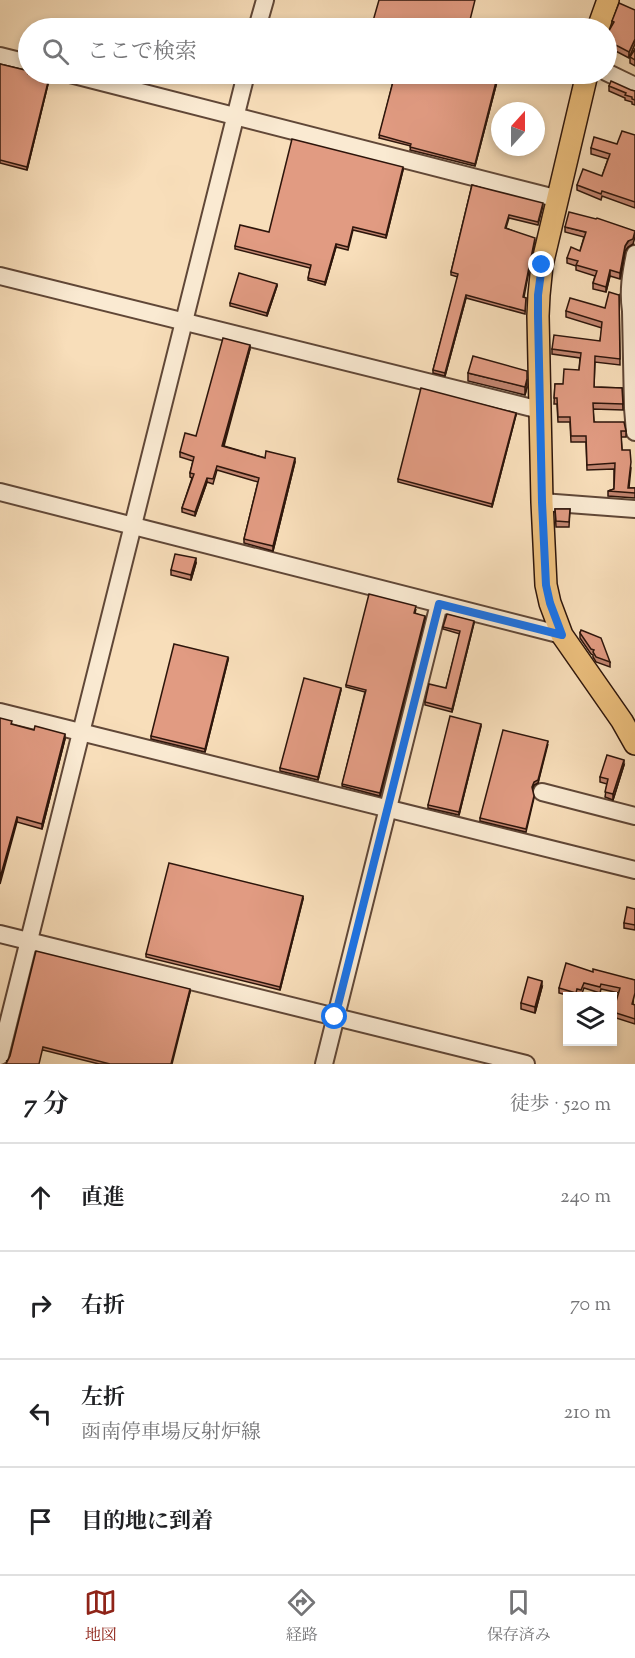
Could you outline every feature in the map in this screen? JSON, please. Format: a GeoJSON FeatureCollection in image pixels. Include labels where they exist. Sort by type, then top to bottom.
{"type":"FeatureCollection","features":[{"type":"Feature","properties":{"kind":"main road"},"geometry":{"type":"LineString","coordinates":[[602,18],[608,0]]}},
{"type":"Feature","properties":{"kind":"main road"},"geometry":{"type":"LineString","coordinates":[[585,84],[542,265],[538,295],[546,585],[562,635],[622,721],[635,744]]}},
{"type":"Feature","properties":{"kind":"street"},"geometry":{"type":"LineString","coordinates":[[260,18],[265,0]]}},
{"type":"Feature","properties":{"kind":"street"},"geometry":{"type":"LineString","coordinates":[[0,56],[18,60]]}},
{"type":"Feature","properties":{"kind":"street"},"geometry":{"type":"LineString","coordinates":[[617,77],[635,86]]}},
{"type":"Feature","properties":{"kind":"street"},"geometry":{"type":"LineString","coordinates":[[110,84],[559,198]]}},
{"type":"Feature","properties":{"kind":"street"},"geometry":{"type":"LineString","coordinates":[[0,1056],[244,84]]}},
{"type":"Feature","properties":{"kind":"street"},"geometry":{"type":"LineString","coordinates":[[635,254],[629,298],[635,432]]}},
{"type":"Feature","properties":{"kind":"street"},"geometry":{"type":"LineString","coordinates":[[0,276],[540,410]]}},
{"type":"Feature","properties":{"kind":"street"},"geometry":{"type":"LineString","coordinates":[[0,492],[562,635]]}},
{"type":"Feature","properties":{"kind":"street"},"geometry":{"type":"LineString","coordinates":[[542,502],[635,509]]}},
{"type":"Feature","properties":{"kind":"street"},"geometry":{"type":"LineString","coordinates":[[324,1064],[439,604]]}},
{"type":"Feature","properties":{"kind":"street"},"geometry":{"type":"LineString","coordinates":[[0,712],[635,870]]}},
{"type":"Feature","properties":{"kind":"street"},"geometry":{"type":"LineString","coordinates":[[542,792],[635,816]]}},
{"type":"Feature","properties":{"kind":"street"},"geometry":{"type":"LineString","coordinates":[[0,934],[526,1064]]}},
{"type":"Feature","properties":{"kind":"building"},"geometry":{"type":"Polygon","coordinates":[[[379,0],[475,0],[470,18],[374,18],[379,0]]]}},
{"type":"Feature","properties":{"kind":"building"},"geometry":{"type":"Polygon","coordinates":[[[619,3],[635,10],[635,39],[629,52],[617,46],[617,18],[613,18],[619,3]]]}},
{"type":"Feature","properties":{"kind":"building"},"geometry":{"type":"Polygon","coordinates":[[[635,49],[635,60],[630,57],[635,49]]]}},
{"type":"Feature","properties":{"kind":"building"},"geometry":{"type":"Polygon","coordinates":[[[0,64],[18,68],[18,84],[48,84],[27,167],[0,160],[0,64]]]}},
{"type":"Feature","properties":{"kind":"building"},"geometry":{"type":"Polygon","coordinates":[[[392,84],[495,84],[475,164],[410,147],[411,144],[379,135],[392,84]]]}},
{"type":"Feature","properties":{"kind":"building"},"geometry":{"type":"Polygon","coordinates":[[[617,84],[635,91],[635,100],[625,95],[626,93],[609,86],[617,84]]]}},
{"type":"Feature","properties":{"kind":"building"},"geometry":{"type":"Polygon","coordinates":[[[622,131],[635,135],[635,202],[602,191],[601,194],[577,185],[583,169],[602,176],[610,154],[591,148],[594,137],[617,144],[622,131]]]}},
{"type":"Feature","properties":{"kind":"building"},"geometry":{"type":"Polygon","coordinates":[[[292,139],[403,167],[386,235],[353,227],[348,247],[336,244],[325,282],[308,278],[311,265],[235,246],[240,225],[269,232],[292,139]]]}},
{"type":"Feature","properties":{"kind":"building"},"geometry":{"type":"Polygon","coordinates":[[[472,185],[543,203],[538,222],[509,215],[505,228],[535,238],[523,297],[526,298],[525,311],[466,295],[445,373],[433,370],[458,274],[451,272],[472,185]]]}},
{"type":"Feature","properties":{"kind":"building"},"geometry":{"type":"Polygon","coordinates":[[[569,212],[597,218],[635,231],[633,239],[625,246],[620,273],[610,270],[606,287],[593,283],[597,271],[576,265],[578,261],[567,258],[571,247],[580,251],[586,232],[565,227],[569,212]]]}},
{"type":"Feature","properties":{"kind":"building"},"geometry":{"type":"Polygon","coordinates":[[[239,273],[277,284],[267,313],[230,303],[239,273]]]}},
{"type":"Feature","properties":{"kind":"building"},"geometry":{"type":"Polygon","coordinates":[[[609,292],[619,295],[620,359],[595,356],[594,387],[622,388],[623,404],[593,403],[594,422],[624,422],[626,431],[621,431],[622,450],[630,450],[628,488],[635,488],[635,493],[608,491],[614,489],[615,463],[587,465],[586,436],[571,436],[570,417],[558,417],[557,398],[554,398],[555,384],[563,384],[564,369],[579,370],[581,353],[552,349],[554,335],[600,341],[602,322],[566,311],[570,298],[605,308],[609,292]]]}},
{"type":"Feature","properties":{"kind":"building"},"geometry":{"type":"Polygon","coordinates":[[[223,338],[250,345],[222,446],[265,458],[266,451],[295,458],[273,546],[244,539],[259,478],[217,466],[213,479],[207,478],[195,512],[182,508],[194,474],[190,473],[194,457],[180,452],[185,433],[196,436],[223,338]]]}},
{"type":"Feature","properties":{"kind":"building"},"geometry":{"type":"Polygon","coordinates":[[[473,356],[527,371],[525,387],[468,373],[473,356]]]}},
{"type":"Feature","properties":{"kind":"building"},"geometry":{"type":"Polygon","coordinates":[[[421,388],[516,413],[492,504],[398,479],[421,388]]]}},
{"type":"Feature","properties":{"kind":"building"},"geometry":{"type":"Polygon","coordinates":[[[555,509],[570,509],[569,522],[556,521],[555,509]]]}},
{"type":"Feature","properties":{"kind":"building"},"geometry":{"type":"Polygon","coordinates":[[[175,554],[196,558],[191,575],[171,570],[175,554]]]}},
{"type":"Feature","properties":{"kind":"building"},"geometry":{"type":"Polygon","coordinates":[[[369,594],[416,606],[414,613],[425,616],[380,793],[342,784],[366,690],[346,685],[369,594]]]}},
{"type":"Feature","properties":{"kind":"building"},"geometry":{"type":"Polygon","coordinates":[[[447,614],[474,621],[452,709],[425,702],[429,684],[446,688],[460,631],[443,627],[447,614]]]}},
{"type":"Feature","properties":{"kind":"building"},"geometry":{"type":"Polygon","coordinates":[[[581,630],[601,638],[610,662],[596,657],[594,650],[580,633],[581,630]]]}},
{"type":"Feature","properties":{"kind":"building"},"geometry":{"type":"Polygon","coordinates":[[[174,644],[228,657],[205,749],[151,736],[174,644]]]}},
{"type":"Feature","properties":{"kind":"building"},"geometry":{"type":"Polygon","coordinates":[[[304,678],[341,688],[318,777],[280,768],[304,678]]]}},
{"type":"Feature","properties":{"kind":"building"},"geometry":{"type":"Polygon","coordinates":[[[450,716],[481,724],[459,812],[428,805],[450,716]]]}},
{"type":"Feature","properties":{"kind":"building"},"geometry":{"type":"Polygon","coordinates":[[[0,718],[12,721],[11,724],[34,730],[35,726],[65,734],[42,824],[17,817],[0,878],[0,718]]]}},
{"type":"Feature","properties":{"kind":"building"},"geometry":{"type":"Polygon","coordinates":[[[503,730],[548,741],[538,780],[532,787],[534,796],[526,829],[480,818],[503,730]]]}},
{"type":"Feature","properties":{"kind":"building"},"geometry":{"type":"Polygon","coordinates":[[[607,755],[624,760],[613,794],[605,792],[608,779],[600,777],[607,755]]]}},
{"type":"Feature","properties":{"kind":"building"},"geometry":{"type":"Polygon","coordinates":[[[169,863],[303,896],[280,987],[146,954],[169,863]]]}},
{"type":"Feature","properties":{"kind":"building"},"geometry":{"type":"Polygon","coordinates":[[[627,907],[635,909],[635,925],[624,923],[627,907]]]}},
{"type":"Feature","properties":{"kind":"building"},"geometry":{"type":"Polygon","coordinates":[[[36,951],[190,989],[171,1064],[110,1064],[43,1047],[39,1064],[6,1064],[10,1056],[36,951]]]}},
{"type":"Feature","properties":{"kind":"building"},"geometry":{"type":"Polygon","coordinates":[[[566,963],[593,972],[593,969],[635,980],[632,1004],[635,1005],[635,1019],[617,1013],[620,988],[584,983],[581,990],[577,989],[576,992],[559,988],[566,963]]]}},
{"type":"Feature","properties":{"kind":"building"},"geometry":{"type":"Polygon","coordinates":[[[528,977],[542,981],[535,1007],[521,1003],[528,977]]]}},
{"type":"Feature","properties":{"kind":"route"},"geometry":{"type":"LineString","coordinates":[[335,1017],[439,604],[562,635],[546,585],[538,316],[542,265]]}}]}
